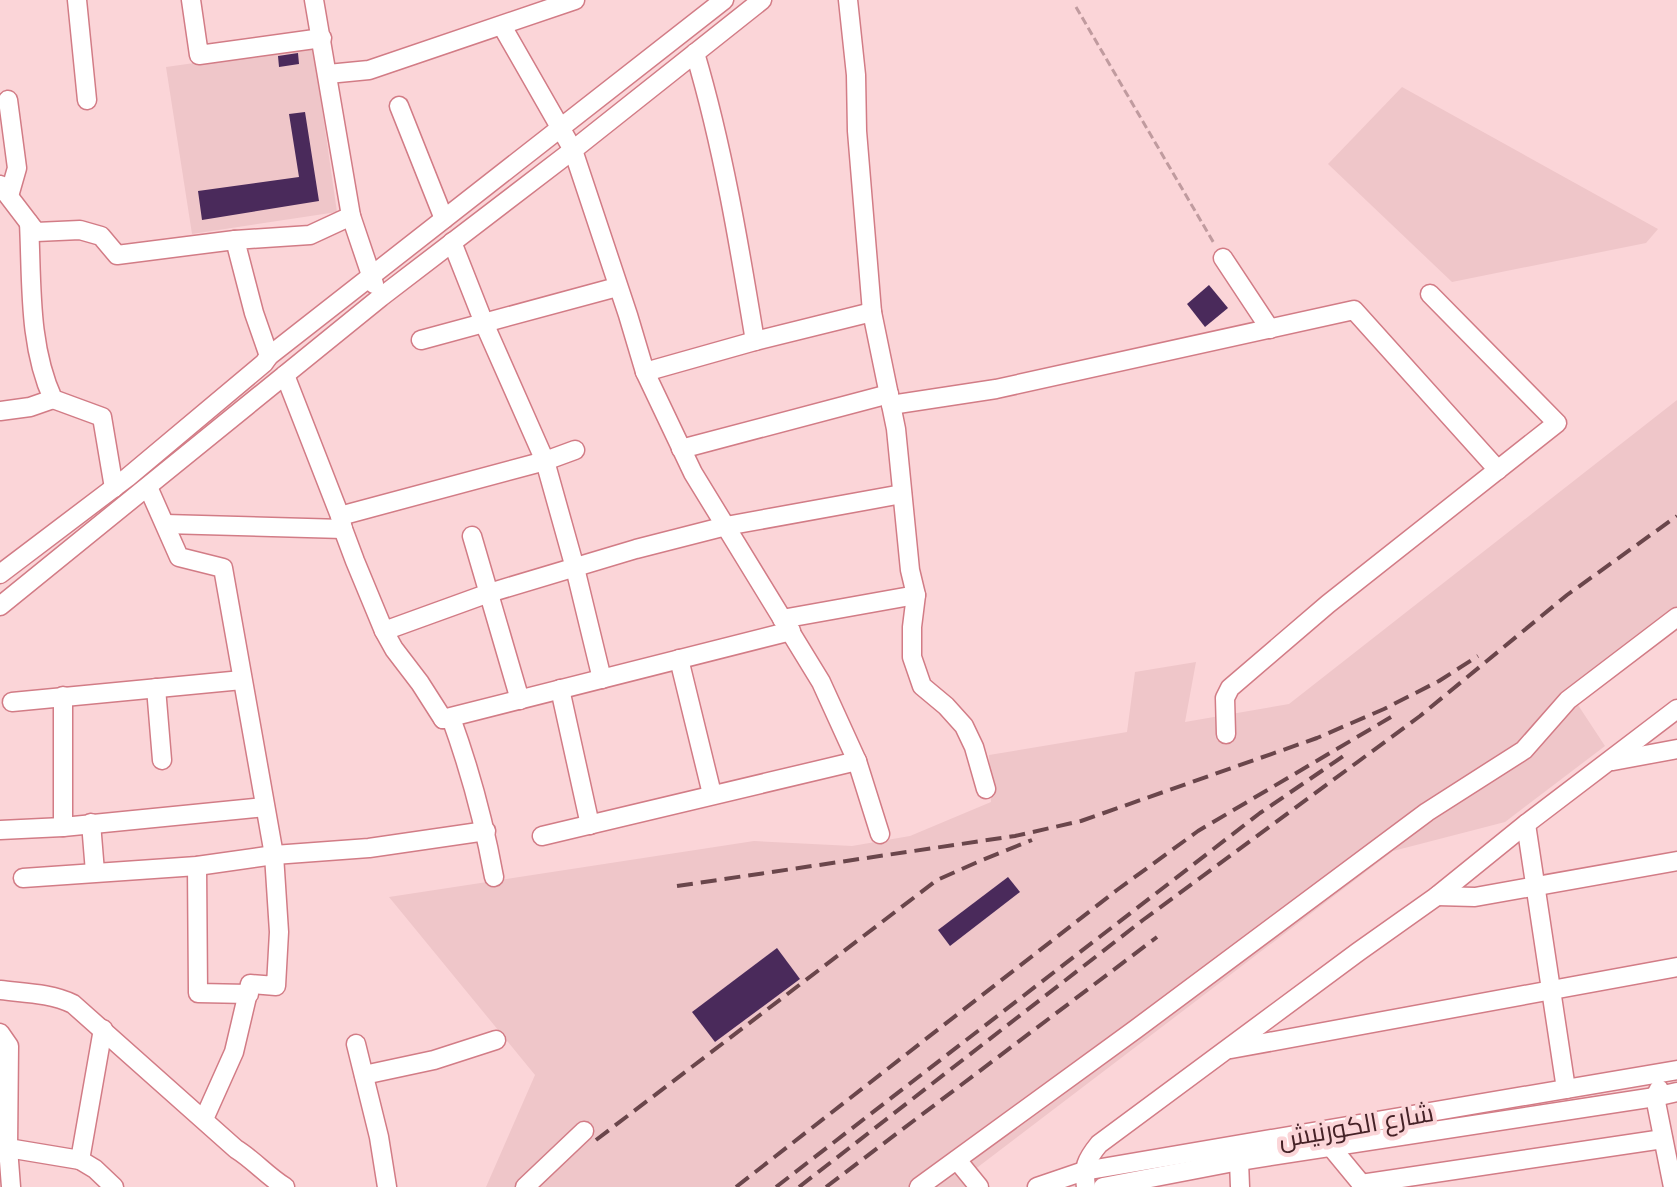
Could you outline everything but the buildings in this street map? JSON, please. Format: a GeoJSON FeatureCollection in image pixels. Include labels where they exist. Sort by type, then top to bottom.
{"type":"FeatureCollection","features":[{"type":"Feature","properties":{"kind":"street"},"geometry":{"type":"LineString","coordinates":[[77,0],[87,100]]}},
{"type":"Feature","properties":{"kind":"street"},"geometry":{"type":"LineString","coordinates":[[191,0],[199,55],[322,38]]}},
{"type":"Feature","properties":{"kind":"street"},"geometry":{"type":"LineString","coordinates":[[314,0],[351,216],[370,276],[381,297]]}},
{"type":"Feature","properties":{"kind":"street"},"geometry":{"type":"LineString","coordinates":[[0,574],[114,488],[269,356],[724,0]]}},
{"type":"Feature","properties":{"kind":"street"},"geometry":{"type":"LineString","coordinates":[[0,606],[381,297],[762,0]]}},
{"type":"Feature","properties":{"kind":"street"},"geometry":{"type":"LineString","coordinates":[[848,0],[872,312],[896,429],[910,570],[916,595],[912,657],[922,686],[964,726],[974,747],[986,789]]}},
{"type":"Feature","properties":{"kind":"street"},"geometry":{"type":"LineString","coordinates":[[328,74],[369,70],[502,26],[565,1]]}},
{"type":"Feature","properties":{"kind":"street"},"geometry":{"type":"LineString","coordinates":[[502,26],[573,150],[645,372],[681,449],[821,682],[857,761],[880,834]]}},
{"type":"Feature","properties":{"kind":"street"},"geometry":{"type":"LineString","coordinates":[[695,53],[722,154],[755,341]]}},
{"type":"Feature","properties":{"kind":"street"},"geometry":{"type":"LineString","coordinates":[[8,100],[17,168],[4,191],[36,232],[80,230],[101,236],[117,255],[235,240],[310,235],[351,216]]}},
{"type":"Feature","properties":{"kind":"street"},"geometry":{"type":"LineString","coordinates":[[399,106],[444,219]]}},
{"type":"Feature","properties":{"kind":"street"},"geometry":{"type":"LineString","coordinates":[[29,223],[35,340],[43,377],[53,399]]}},
{"type":"Feature","properties":{"kind":"street"},"geometry":{"type":"LineString","coordinates":[[235,240],[269,356]]}},
{"type":"Feature","properties":{"kind":"street"},"geometry":{"type":"LineString","coordinates":[[452,242],[545,461],[602,679]]}},
{"type":"Feature","properties":{"kind":"street"},"geometry":{"type":"LineString","coordinates":[[1223,258],[1270,329]]}},
{"type":"Feature","properties":{"kind":"street"},"geometry":{"type":"LineString","coordinates":[[421,340],[617,287]]}},
{"type":"Feature","properties":{"kind":"street"},"geometry":{"type":"LineString","coordinates":[[1226,734],[1225,698],[1230,688],[1328,604],[1557,423],[1430,294]]}},
{"type":"Feature","properties":{"kind":"street"},"geometry":{"type":"LineString","coordinates":[[681,449],[890,400],[996,389],[1354,310],[1498,470]]}},
{"type":"Feature","properties":{"kind":"street"},"geometry":{"type":"LineString","coordinates":[[645,372],[872,312]]}},
{"type":"Feature","properties":{"kind":"street"},"geometry":{"type":"LineString","coordinates":[[285,375],[384,631],[443,719]]}},
{"type":"Feature","properties":{"kind":"street"},"geometry":{"type":"LineString","coordinates":[[0,411],[30,407],[53,399],[102,417],[114,488]]}},
{"type":"Feature","properties":{"kind":"street"},"geometry":{"type":"LineString","coordinates":[[165,524],[342,522],[575,450]]}},
{"type":"Feature","properties":{"kind":"street"},"geometry":{"type":"LineString","coordinates":[[148,487],[179,557],[223,568],[274,855],[279,932],[276,986],[250,984],[234,1052],[204,1119]]}},
{"type":"Feature","properties":{"kind":"street"},"geometry":{"type":"LineString","coordinates":[[384,631],[489,593],[636,549],[726,526],[902,494]]}},
{"type":"Feature","properties":{"kind":"street"},"geometry":{"type":"LineString","coordinates":[[472,536],[520,700]]}},
{"type":"Feature","properties":{"kind":"street"},"geometry":{"type":"LineString","coordinates":[[443,719],[679,659],[786,625],[916,595]]}},
{"type":"Feature","properties":{"kind":"street"},"geometry":{"type":"LineString","coordinates":[[919,1187],[1427,812],[1514,758],[1568,700],[1677,617]]}},
{"type":"Feature","properties":{"kind":"street"},"geometry":{"type":"LineString","coordinates":[[679,659],[712,794]]}},
{"type":"Feature","properties":{"kind":"street"},"geometry":{"type":"LineString","coordinates":[[12,702],[242,680]]}},
{"type":"Feature","properties":{"kind":"street"},"geometry":{"type":"LineString","coordinates":[[156,688],[162,760]]}},
{"type":"Feature","properties":{"kind":"street"},"geometry":{"type":"LineString","coordinates":[[560,689],[590,825]]}},
{"type":"Feature","properties":{"kind":"street"},"geometry":{"type":"LineString","coordinates":[[63,696],[63,827]]}},
{"type":"Feature","properties":{"kind":"street"},"geometry":{"type":"LineString","coordinates":[[1085,1179],[1089,1156],[1099,1144],[1437,896],[1677,709]]}},
{"type":"Feature","properties":{"kind":"street"},"geometry":{"type":"LineString","coordinates":[[443,719],[451,718],[468,766],[486,831],[494,877]]}},
{"type":"Feature","properties":{"kind":"street"},"geometry":{"type":"LineString","coordinates":[[1606,762],[1677,749]]}},
{"type":"Feature","properties":{"kind":"street"},"geometry":{"type":"LineString","coordinates":[[542,836],[857,761]]}},
{"type":"Feature","properties":{"kind":"street"},"geometry":{"type":"LineString","coordinates":[[0,830],[63,827],[265,807]]}},
{"type":"Feature","properties":{"kind":"street"},"geometry":{"type":"LineString","coordinates":[[91,823],[95,872]]}},
{"type":"Feature","properties":{"kind":"street"},"geometry":{"type":"LineString","coordinates":[[1526,824],[1566,1089]]}},
{"type":"Feature","properties":{"kind":"street"},"geometry":{"type":"LineString","coordinates":[[23,878],[197,866],[274,855],[369,848],[486,831]]}},
{"type":"Feature","properties":{"kind":"street"},"geometry":{"type":"LineString","coordinates":[[1437,896],[1475,897],[1677,861]]}},
{"type":"Feature","properties":{"kind":"street"},"geometry":{"type":"LineString","coordinates":[[197,866],[198,993],[249,994]]}},
{"type":"Feature","properties":{"kind":"street"},"geometry":{"type":"LineString","coordinates":[[1228,1050],[1677,967]]}},
{"type":"Feature","properties":{"kind":"street"},"geometry":{"type":"LineString","coordinates":[[0,990],[63,999],[73,1004],[272,1179],[285,1187]]}},
{"type":"Feature","properties":{"kind":"street"},"geometry":{"type":"LineString","coordinates":[[80,1160],[103,1029]]}},
{"type":"Feature","properties":{"kind":"street"},"geometry":{"type":"LineString","coordinates":[[0,1033],[9,1046],[8,1148],[11,1187]]}},
{"type":"Feature","properties":{"kind":"street"},"geometry":{"type":"LineString","coordinates":[[364,1075],[434,1060],[496,1040]]}},
{"type":"Feature","properties":{"kind":"street"},"geometry":{"type":"LineString","coordinates":[[356,1044],[379,1137],[387,1187]]}},
{"type":"Feature","properties":{"kind":"street"},"geometry":{"type":"LineString","coordinates":[[1673,1187],[1655,1097],[1674,1073]]}},
{"type":"Feature","properties":{"kind":"street","name":"شارع الكورنيش"},"geometry":{"type":"LineString","coordinates":[[1037,1187],[1566,1089],[1674,1073]]}},
{"type":"Feature","properties":{"kind":"street","name":"شارع الكورنيش"},"geometry":{"type":"LineString","coordinates":[[1103,1187],[1239,1161],[1677,1092]]}},
{"type":"Feature","properties":{"kind":"street"},"geometry":{"type":"LineString","coordinates":[[525,1187],[584,1131]]}},
{"type":"Feature","properties":{"kind":"street"},"geometry":{"type":"LineString","coordinates":[[1331,1147],[1362,1186],[1663,1139]]}},
{"type":"Feature","properties":{"kind":"street"},"geometry":{"type":"LineString","coordinates":[[8,1148],[80,1160],[114,1187]]}},
{"type":"Feature","properties":{"kind":"street"},"geometry":{"type":"LineString","coordinates":[[957,1160],[979,1187]]}},
{"type":"Feature","properties":{"kind":"street"},"geometry":{"type":"LineString","coordinates":[[1239,1161],[1240,1187]]}},
{"type":"Feature","properties":{"kind":"path"},"geometry":{"type":"LineString","coordinates":[[1076,7],[1223,258]]}},
{"type":"Feature","properties":{"kind":"shaded area"},"geometry":{"type":"Polygon","coordinates":[[[313,46],[337,212],[192,234],[166,67],[313,46]]]}},
{"type":"Feature","properties":{"kind":"shaded area"},"geometry":{"type":"Polygon","coordinates":[[[1402,87],[1658,229],[1646,243],[1452,282],[1328,164],[1402,87]]]}},
{"type":"Feature","properties":{"kind":"shaded area"},"geometry":{"type":"Polygon","coordinates":[[[1677,400],[1677,630],[1578,705],[1605,746],[1505,822],[1393,851],[974,1170],[970,1187],[486,1187],[535,1075],[389,897],[754,841],[852,846],[910,836],[991,802],[989,755],[1127,732],[1135,672],[1196,662],[1185,722],[1289,704],[1677,400]]]}},
{"type":"Feature","properties":{"kind":"railway"},"geometry":{"type":"LineString","coordinates":[[799,1187],[1143,920],[1420,716],[1567,595],[1677,516]]}},
{"type":"Feature","properties":{"kind":"railway"},"geometry":{"type":"LineString","coordinates":[[677,886],[1015,836],[1081,821],[1317,738],[1439,681],[1478,656]]}},
{"type":"Feature","properties":{"kind":"railway"},"geometry":{"type":"LineString","coordinates":[[736,1187],[1117,890],[1198,831],[1391,717]]}},
{"type":"Feature","properties":{"kind":"railway"},"geometry":{"type":"LineString","coordinates":[[776,1187],[1260,813],[1345,755]]}},
{"type":"Feature","properties":{"kind":"railway"},"geometry":{"type":"LineString","coordinates":[[596,1140],[937,880],[1032,840]]}},
{"type":"Feature","properties":{"kind":"railway"},"geometry":{"type":"LineString","coordinates":[[826,1187],[1157,937]]}}]}
